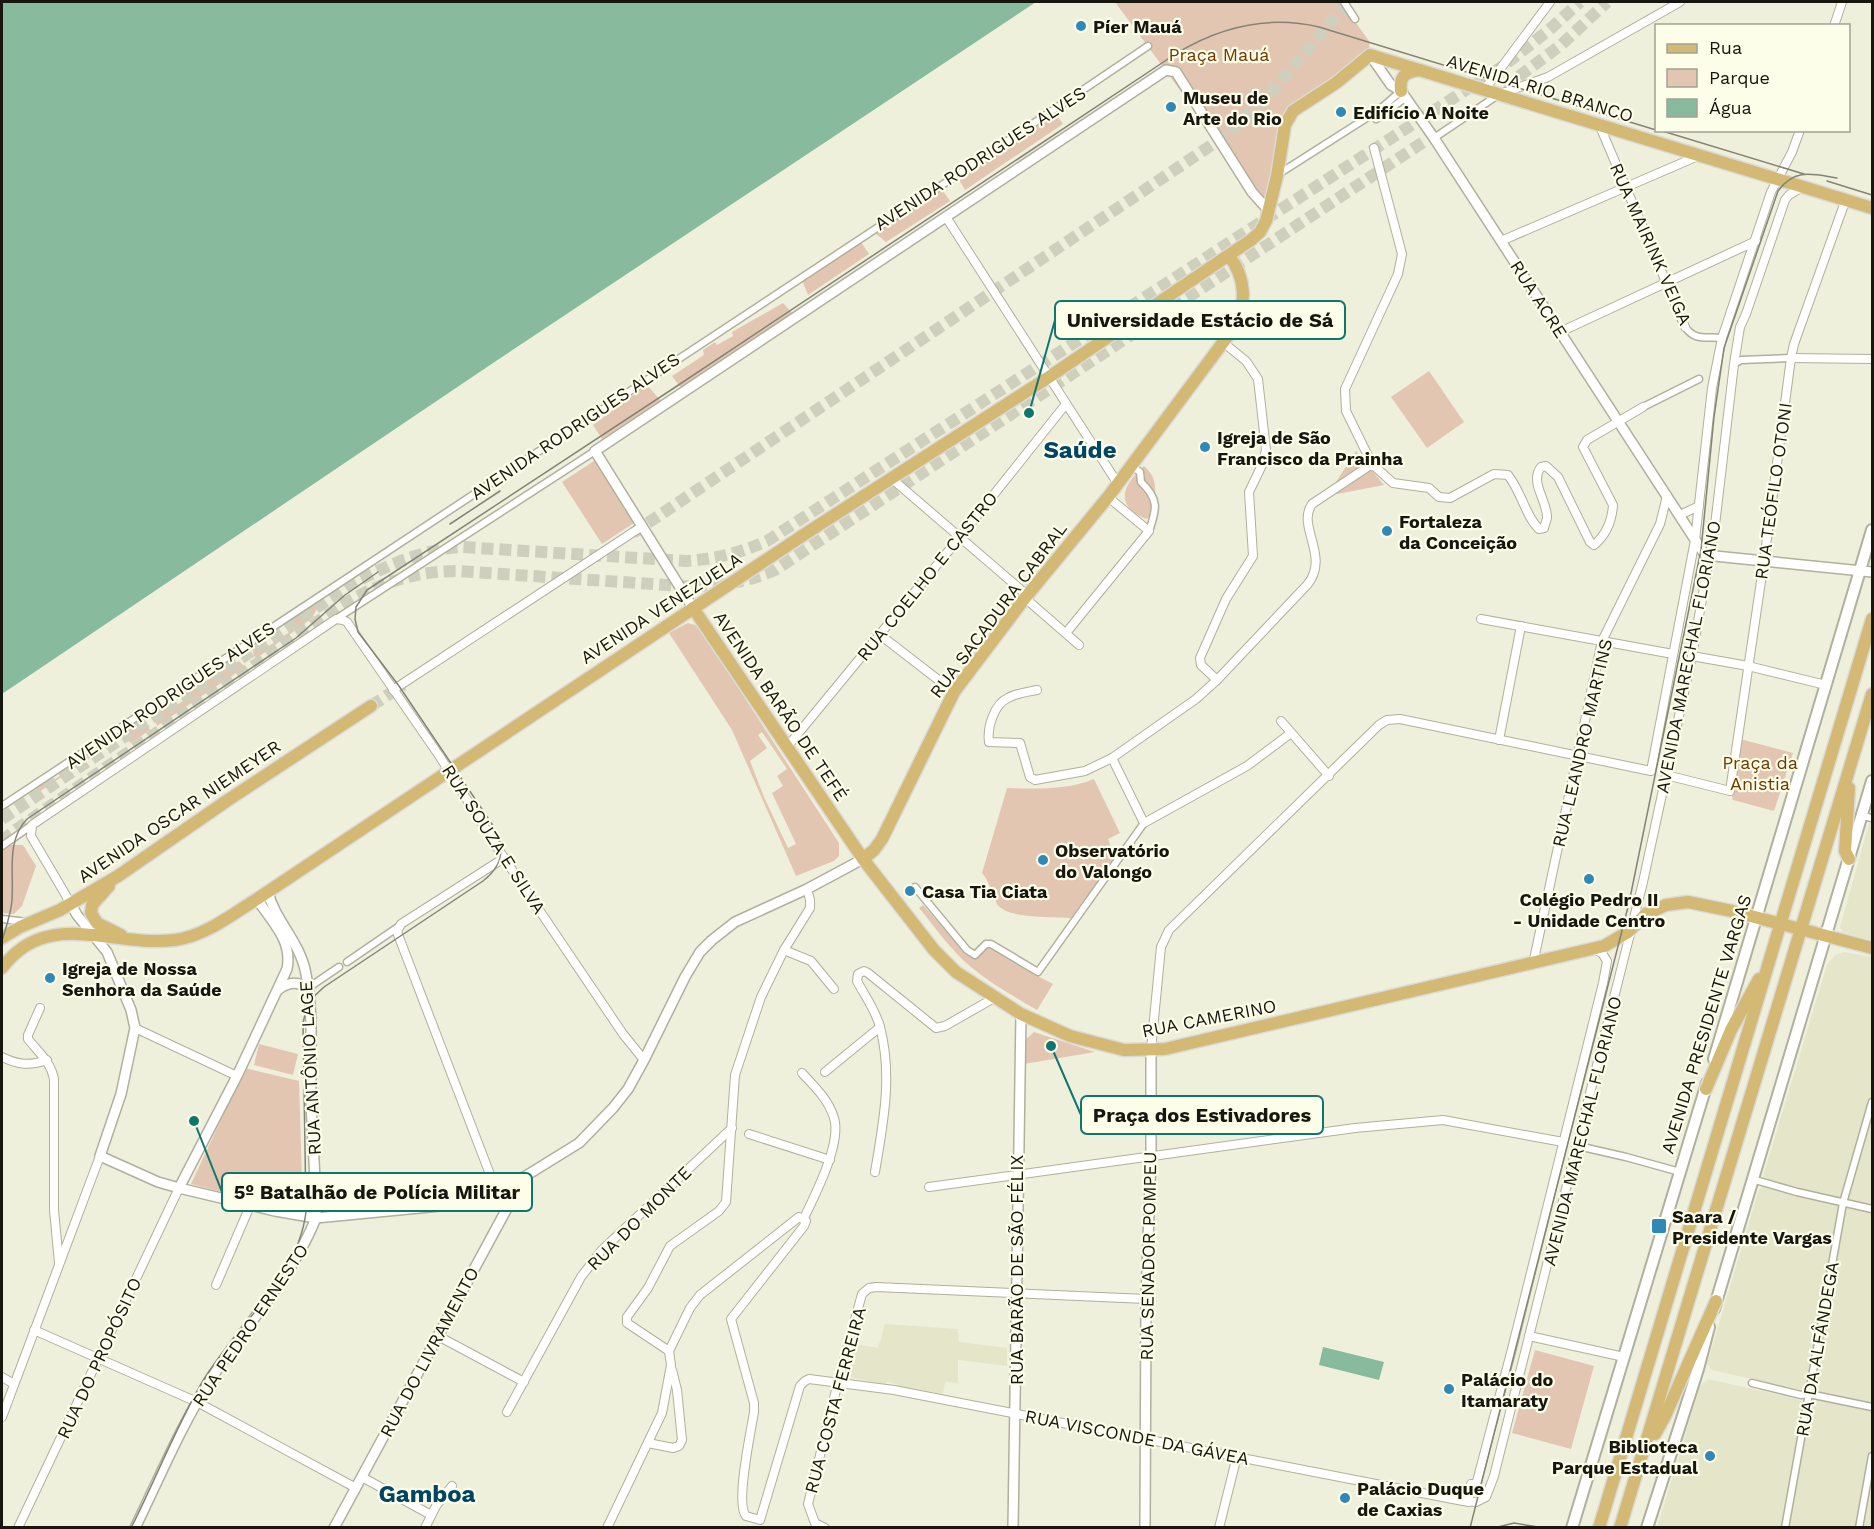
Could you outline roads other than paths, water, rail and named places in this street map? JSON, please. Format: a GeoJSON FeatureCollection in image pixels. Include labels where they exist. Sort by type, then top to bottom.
{"type":"FeatureCollection","features":[{"type":"Feature","properties":{"kind":"main road","name":"AVENIDA RIO BRANCO"},"geometry":{"type":"LineString","coordinates":[[1370,55],[1777,177],[1872,208]]}},
{"type":"Feature","properties":{"kind":"main road"},"geometry":{"type":"LineString","coordinates":[[1229,256],[1260,232],[1266,221],[1277,176],[1285,126],[1293,111],[1336,83],[1370,55]]}},
{"type":"Feature","properties":{"kind":"main road"},"geometry":{"type":"LineString","coordinates":[[1403,95],[1400,81],[1402,76],[1406,72],[1420,69]]}},
{"type":"Feature","properties":{"kind":"main road","name":"AVENIDA VENEZUELA"},"geometry":{"type":"LineString","coordinates":[[2,968],[14,953],[35,939],[66,934],[165,941],[188,937],[208,929],[268,892],[693,608],[1049,377],[1229,256]]}},
{"type":"Feature","properties":{"kind":"main road","name":"RUA SACADURA CABRAL"},"geometry":{"type":"LineString","coordinates":[[863,859],[882,839],[954,692],[1026,597],[1108,497],[1224,343],[1238,321],[1243,298],[1241,276],[1238,267],[1229,256]]}},
{"type":"Feature","properties":{"kind":"main road","name":"AVENIDA PRESIDENTE VARGAS"},"geometry":{"type":"LineString","coordinates":[[1572,1527],[1706,1089],[1872,531]]}},
{"type":"Feature","properties":{"kind":"main road","name":"AVENIDA BARÃO DE TEFÉ"},"geometry":{"type":"LineString","coordinates":[[693,608],[863,859]]}},
{"type":"Feature","properties":{"kind":"main road"},"geometry":{"type":"LineString","coordinates":[[1599,1527],[1872,619]]}},
{"type":"Feature","properties":{"kind":"main road"},"geometry":{"type":"LineString","coordinates":[[1620,1527],[1872,694]]}},
{"type":"Feature","properties":{"kind":"main road","name":"AVENIDA OSCAR NIEMEYER"},"geometry":{"type":"LineString","coordinates":[[2,938],[31,922],[53,914],[118,876],[371,706]]}},
{"type":"Feature","properties":{"kind":"main road"},"geometry":{"type":"LineString","coordinates":[[1849,859],[1845,851],[1851,766]]}},
{"type":"Feature","properties":{"kind":"main road"},"geometry":{"type":"LineString","coordinates":[[1647,1527],[1698,1369],[1752,1179],[1849,859],[1867,817],[1872,782]]}},
{"type":"Feature","properties":{"kind":"main road","name":"RUA CAMERINO"},"geometry":{"type":"LineString","coordinates":[[863,859],[945,962],[966,980],[1021,1014],[1050,1028],[1089,1042],[1124,1050],[1151,1050],[1176,1046],[1593,949],[1624,935],[1646,914],[1666,905],[1688,902],[1872,948]]}},
{"type":"Feature","properties":{"kind":"main road"},"geometry":{"type":"LineString","coordinates":[[118,876],[92,905],[91,913],[97,923],[127,939]]}},
{"type":"Feature","properties":{"kind":"main road"},"geometry":{"type":"LineString","coordinates":[[1706,1089],[1731,1030],[1770,960]]}},
{"type":"Feature","properties":{"kind":"main road"},"geometry":{"type":"LineString","coordinates":[[1642,1456],[1665,1416],[1716,1301]]}},
{"type":"Feature","properties":{"kind":"street"},"geometry":{"type":"LineString","coordinates":[[1344,2],[1355,19]]}},
{"type":"Feature","properties":{"kind":"street"},"geometry":{"type":"LineString","coordinates":[[1483,90],[1550,2]]}},
{"type":"Feature","properties":{"kind":"street"},"geometry":{"type":"LineString","coordinates":[[1835,24],[1842,2]]}},
{"type":"Feature","properties":{"kind":"street"},"geometry":{"type":"LineString","coordinates":[[1434,138],[1498,94],[1548,77],[1679,3]]}},
{"type":"Feature","properties":{"kind":"street","name":"AVENIDA RODRIGUES ALVES"},"geometry":{"type":"LineString","coordinates":[[2,806],[951,179],[1148,46]]}},
{"type":"Feature","properties":{"kind":"street","name":"RUA ACRE"},"geometry":{"type":"LineString","coordinates":[[1370,55],[1434,138],[1701,550],[1709,556]]}},
{"type":"Feature","properties":{"kind":"street","name":"AVENIDA RODRIGUES ALVES"},"geometry":{"type":"LineString","coordinates":[[2,846],[339,619],[1166,70],[1176,72],[1246,183],[1268,210]]}},
{"type":"Feature","properties":{"kind":"street"},"geometry":{"type":"LineString","coordinates":[[1376,118],[1403,95]]}},
{"type":"Feature","properties":{"kind":"street"},"geometry":{"type":"LineString","coordinates":[[1277,176],[1403,95]]}},
{"type":"Feature","properties":{"kind":"street","name":"RUA MAIRINK VEIGA"},"geometry":{"type":"LineString","coordinates":[[1599,124],[1685,327],[1694,336],[1700,338],[1722,338]]}},
{"type":"Feature","properties":{"kind":"street","name":"AVENIDA MARECHAL FLORIANO"},"geometry":{"type":"LineString","coordinates":[[1578,757],[1651,771],[1695,540],[1712,388],[1722,338],[1777,177],[1792,152],[1799,132]]}},
{"type":"Feature","properties":{"kind":"street"},"geometry":{"type":"LineString","coordinates":[[1374,148],[1402,254],[1398,274],[1345,389],[1344,401],[1346,411],[1372,464],[1393,483],[1429,488],[1444,499],[1494,474],[1508,475],[1520,493],[1532,523],[1539,529],[1544,528],[1548,519],[1537,480],[1538,471],[1541,467],[1546,466],[1558,477],[1590,542],[1594,545],[1606,531],[1613,505],[1582,447],[1587,440],[1619,422],[1625,416],[1699,379]]}},
{"type":"Feature","properties":{"kind":"street"},"geometry":{"type":"LineString","coordinates":[[1501,241],[1700,155]]}},
{"type":"Feature","properties":{"kind":"street","name":"AVENIDA MARECHAL FLORIANO"},"geometry":{"type":"LineString","coordinates":[[1593,949],[1602,953],[1607,961],[1606,969],[1512,1349],[1476,1485],[1471,1484],[1468,1502],[1482,1500],[1490,1490],[1634,926],[1692,656],[1715,525],[1740,327],[1785,200],[1795,190],[1806,187]]}},
{"type":"Feature","properties":{"kind":"street","name":"RUA TEÓFILO OTONI"},"geometry":{"type":"LineString","coordinates":[[1666,776],[1730,791],[1791,358],[1846,199]]}},
{"type":"Feature","properties":{"kind":"street"},"geometry":{"type":"LineString","coordinates":[[946,217],[1118,483]]}},
{"type":"Feature","properties":{"kind":"street"},"geometry":{"type":"LineString","coordinates":[[1560,332],[1756,241]]}},
{"type":"Feature","properties":{"kind":"street"},"geometry":{"type":"LineString","coordinates":[[1217,680],[1201,665],[1200,658],[1226,599],[1253,556],[1249,492],[1262,465],[1266,450],[1258,379],[1246,361],[1224,343]]}},
{"type":"Feature","properties":{"kind":"street"},"geometry":{"type":"LineString","coordinates":[[1734,364],[1741,360],[1791,358],[1872,359]]}},
{"type":"Feature","properties":{"kind":"street","name":"RUA COELHO E CASTRO"},"geometry":{"type":"LineString","coordinates":[[787,747],[1066,404]]}},
{"type":"Feature","properties":{"kind":"street","name":"AVENIDA BARÃO DE TEFÉ"},"geometry":{"type":"LineString","coordinates":[[594,451],[693,608]]}},
{"type":"Feature","properties":{"kind":"street"},"geometry":{"type":"LineString","coordinates":[[1037,690],[1009,697],[1003,701],[990,725],[989,742],[1020,742],[1030,777],[1034,780],[1085,771],[1112,758],[1196,699],[1217,680],[1313,577],[1317,562],[1307,512],[1312,504],[1372,464]]}},
{"type":"Feature","properties":{"kind":"street"},"geometry":{"type":"LineString","coordinates":[[1066,633],[1149,531],[1156,506],[1153,496],[1141,482],[1140,472],[1132,465]]}},
{"type":"Feature","properties":{"kind":"street"},"geometry":{"type":"LineString","coordinates":[[891,478],[1080,645]]}},
{"type":"Feature","properties":{"kind":"street","name":"RUA LEANDRO MARTINS"},"geometry":{"type":"LineString","coordinates":[[1533,964],[1602,641],[1660,524],[1667,496]]}},
{"type":"Feature","properties":{"kind":"street"},"geometry":{"type":"LineString","coordinates":[[1108,497],[1149,531]]}},
{"type":"Feature","properties":{"kind":"street"},"geometry":{"type":"LineString","coordinates":[[1680,515],[1699,506]]}},
{"type":"Feature","properties":{"kind":"street"},"geometry":{"type":"LineString","coordinates":[[393,690],[641,526]]}},
{"type":"Feature","properties":{"kind":"street"},"geometry":{"type":"LineString","coordinates":[[1709,556],[1872,572]]}},
{"type":"Feature","properties":{"kind":"street","name":"RUA SOUZA E SILVA"},"geometry":{"type":"LineString","coordinates":[[339,619],[347,622],[449,770],[504,858],[623,1034],[644,1060]]}},
{"type":"Feature","properties":{"kind":"street"},"geometry":{"type":"LineString","coordinates":[[1481,619],[1673,654]]}},
{"type":"Feature","properties":{"kind":"street"},"geometry":{"type":"LineString","coordinates":[[1521,626],[1499,740],[1578,757]]}},
{"type":"Feature","properties":{"kind":"street"},"geometry":{"type":"LineString","coordinates":[[879,634],[954,692]]}},
{"type":"Feature","properties":{"kind":"street"},"geometry":{"type":"LineString","coordinates":[[1692,656],[1748,666],[1826,685]]}},
{"type":"Feature","properties":{"kind":"street","name":"RUA SENADOR POMPEU"},"geometry":{"type":"LineString","coordinates":[[1145,1527],[1146,1299],[1151,1156],[1151,1050],[1161,947],[1169,930],[1379,725],[1388,720],[1400,719],[1499,740]]}},
{"type":"Feature","properties":{"kind":"street"},"geometry":{"type":"LineString","coordinates":[[1281,721],[1329,776]]}},
{"type":"Feature","properties":{"kind":"street"},"geometry":{"type":"LineString","coordinates":[[915,887],[967,950],[975,955],[986,944],[991,944],[1038,972],[1144,823],[1247,766],[1291,733]]}},
{"type":"Feature","properties":{"kind":"street"},"geometry":{"type":"LineString","coordinates":[[1112,758],[1144,823]]}},
{"type":"Feature","properties":{"kind":"street"},"geometry":{"type":"LineString","coordinates":[[2,1417],[100,1156],[121,1094],[135,1028],[131,1010],[112,963],[96,937],[77,915],[30,836],[31,828]]}},
{"type":"Feature","properties":{"kind":"street"},"geometry":{"type":"LineString","coordinates":[[347,962],[504,858]]}},
{"type":"Feature","properties":{"kind":"street","name":"RUA SACADURA CABRAL"},"geometry":{"type":"LineString","coordinates":[[100,1156],[158,1182],[178,1188],[250,1206],[316,1218],[440,1206],[462,1202],[496,1190],[524,1177],[586,1137],[628,1089],[685,976],[700,952],[712,940],[735,922],[863,859]]}},
{"type":"Feature","properties":{"kind":"street"},"geometry":{"type":"LineString","coordinates":[[669,1351],[627,1323],[627,1317],[648,1288],[670,1246],[723,1207],[727,1197],[733,1088],[741,1053],[761,997],[784,950],[810,908],[807,888]]}},
{"type":"Feature","properties":{"kind":"street","name":"RUA ANTÔNIO LAGE"},"geometry":{"type":"LineString","coordinates":[[268,892],[272,905],[300,954],[309,988],[316,1218]]}},
{"type":"Feature","properties":{"kind":"street","name":"RUA ANTÔNIO LAGE"},"geometry":{"type":"LineString","coordinates":[[178,1188],[237,1076],[279,989],[288,964],[287,947],[257,899]]}},
{"type":"Feature","properties":{"kind":"street"},"geometry":{"type":"LineString","coordinates":[[2,919],[31,922]]}},
{"type":"Feature","properties":{"kind":"street"},"geometry":{"type":"LineString","coordinates":[[398,927],[398,938],[496,1190]]}},
{"type":"Feature","properties":{"kind":"street"},"geometry":{"type":"LineString","coordinates":[[784,950],[812,961],[834,989]]}},
{"type":"Feature","properties":{"kind":"street"},"geometry":{"type":"LineString","coordinates":[[279,989],[290,983],[309,988],[339,968]]}},
{"type":"Feature","properties":{"kind":"street"},"geometry":{"type":"LineString","coordinates":[[875,1172],[887,1083],[880,1028],[857,981],[858,974],[864,971],[868,973],[936,1028],[945,1026],[994,998]]}},
{"type":"Feature","properties":{"kind":"street"},"geometry":{"type":"LineString","coordinates":[[40,1008],[28,1040],[47,1060],[54,1080],[54,1210],[59,1264]]}},
{"type":"Feature","properties":{"kind":"street","name":"RUA BARÃO DE SÃO FÉLIX"},"geometry":{"type":"LineString","coordinates":[[1013,1527],[1021,1014]]}},
{"type":"Feature","properties":{"kind":"street"},"geometry":{"type":"LineString","coordinates":[[135,1028],[237,1076]]}},
{"type":"Feature","properties":{"kind":"street"},"geometry":{"type":"LineString","coordinates":[[825,1072],[880,1028]]}},
{"type":"Feature","properties":{"kind":"street"},"geometry":{"type":"LineString","coordinates":[[2,1058],[14,1064],[25,1065],[47,1060]]}},
{"type":"Feature","properties":{"kind":"street"},"geometry":{"type":"LineString","coordinates":[[648,1443],[673,1448],[678,1447],[682,1440],[677,1390],[669,1351],[690,1308],[700,1295],[796,1219],[804,1218],[830,1160],[836,1131],[835,1120],[828,1103],[802,1072]]}},
{"type":"Feature","properties":{"kind":"street","name":"RUA DA ALFÂNDEGA"},"geometry":{"type":"LineString","coordinates":[[1785,1527],[1843,1203],[1872,1102]]}},
{"type":"Feature","properties":{"kind":"street"},"geometry":{"type":"LineString","coordinates":[[929,1187],[1355,1128],[1443,1120],[1563,1142]]}},
{"type":"Feature","properties":{"kind":"street","name":"RUA DO MONTE"},"geometry":{"type":"LineString","coordinates":[[507,1413],[581,1277],[591,1263],[618,1234],[732,1128]]}},
{"type":"Feature","properties":{"kind":"street"},"geometry":{"type":"LineString","coordinates":[[749,1134],[830,1160]]}},
{"type":"Feature","properties":{"kind":"street"},"geometry":{"type":"LineString","coordinates":[[1578,1146],[1680,1172]]}},
{"type":"Feature","properties":{"kind":"street","name":"RUA DO LIVRAMENTO"},"geometry":{"type":"LineString","coordinates":[[334,1527],[524,1177]]}},
{"type":"Feature","properties":{"kind":"street"},"geometry":{"type":"LineString","coordinates":[[1752,1179],[1872,1209]]}},
{"type":"Feature","properties":{"kind":"street","name":"RUA DO PROPÓSITO"},"geometry":{"type":"LineString","coordinates":[[18,1527],[178,1188]]}},
{"type":"Feature","properties":{"kind":"street"},"geometry":{"type":"LineString","coordinates":[[216,1285],[250,1206]]}},
{"type":"Feature","properties":{"kind":"street","name":"RUA PEDRO ERNESTO"},"geometry":{"type":"LineString","coordinates":[[135,1527],[197,1402],[228,1353],[291,1267],[309,1236],[316,1218]]}},
{"type":"Feature","properties":{"kind":"street","name":"RUA VISCONDE DA GÁVEA"},"geometry":{"type":"LineString","coordinates":[[804,1218],[806,1221],[804,1226],[731,1320],[751,1390],[754,1412],[744,1474],[742,1510],[746,1516],[760,1520],[800,1386],[809,1379],[894,1390],[1468,1502]]}},
{"type":"Feature","properties":{"kind":"street","name":"RUA COSTA FERREIRA"},"geometry":{"type":"LineString","coordinates":[[825,1527],[814,1523],[808,1504],[862,1294],[869,1288],[1146,1299]]}},
{"type":"Feature","properties":{"kind":"street"},"geometry":{"type":"LineString","coordinates":[[34,1330],[197,1402],[356,1488]]}},
{"type":"Feature","properties":{"kind":"street"},"geometry":{"type":"LineString","coordinates":[[438,1336],[524,1382]]}},
{"type":"Feature","properties":{"kind":"street"},"geometry":{"type":"LineString","coordinates":[[1529,1336],[1624,1357]]}},
{"type":"Feature","properties":{"kind":"street"},"geometry":{"type":"LineString","coordinates":[[607,1527],[665,1404],[671,1365]]}},
{"type":"Feature","properties":{"kind":"street"},"geometry":{"type":"LineString","coordinates":[[2,1377],[14,1384]]}},
{"type":"Feature","properties":{"kind":"street"},"geometry":{"type":"LineString","coordinates":[[1752,1383],[1801,1395],[1809,1394],[1872,1407]]}},
{"type":"Feature","properties":{"kind":"street"},"geometry":{"type":"LineString","coordinates":[[1219,1527],[1237,1456]]}},
{"type":"Feature","properties":{"kind":"street"},"geometry":{"type":"LineString","coordinates":[[1858,1527],[1872,1456]]}},
{"type":"Feature","properties":{"kind":"street"},"geometry":{"type":"LineString","coordinates":[[362,1477],[431,1515]]}},
{"type":"Feature","properties":{"kind":"street"},"geometry":{"type":"LineString","coordinates":[[425,1527],[452,1486]]}},
{"type":"Feature","properties":{"kind":"water"},"geometry":{"type":"Polygon","coordinates":[[[2,2],[1036,2],[496,361],[2,694],[2,2]]]}},
{"type":"Feature","properties":{"kind":"water"},"geometry":{"type":"Polygon","coordinates":[[[1323,1347],[1384,1362],[1379,1380],[1319,1365],[1323,1347]]]}},
{"type":"Feature","properties":{"kind":"tunnel"},"geometry":{"type":"LineString","coordinates":[[633,533],[1228,134],[1272,91],[1348,2]]}},
{"type":"Feature","properties":{"kind":"tunnel"},"geometry":{"type":"LineString","coordinates":[[2,819],[350,585],[405,560],[433,551],[463,547],[686,561],[728,555],[767,541],[1503,66],[1580,2]]}},
{"type":"Feature","properties":{"kind":"tunnel"},"geometry":{"type":"LineString","coordinates":[[1490,98],[1561,45],[1607,2]]}},
{"type":"Feature","properties":{"kind":"tunnel"},"geometry":{"type":"LineString","coordinates":[[2,841],[339,607],[396,580],[426,573],[457,571],[707,586],[729,584],[775,570],[1440,131]]}},
{"type":"Feature","properties":{"kind":"tunnel"},"geometry":{"type":"LineString","coordinates":[[371,706],[403,685]]}},
{"type":"Feature","properties":{"kind":"tram line"},"geometry":{"type":"LineString","coordinates":[[131,1528],[184,1415],[204,1379],[279,1280],[301,1236],[306,1212],[303,1023],[308,1002],[324,987],[483,881],[494,870],[500,858],[501,845],[496,830],[399,686],[358,632],[355,619],[356,607],[367,590],[1177,53],[1211,36],[1246,25],[1264,23],[1282,22],[1319,27],[1655,130]]}},
{"type":"Feature","properties":{"kind":"tram line"},"geometry":{"type":"LineString","coordinates":[[1666,132],[1804,174]]}},
{"type":"Feature","properties":{"kind":"tram line"},"geometry":{"type":"LineString","coordinates":[[1470,1528],[1629,903],[1701,550],[1714,417],[1724,348],[1778,191],[1791,179],[1804,174],[1837,178]]}},
{"type":"Feature","properties":{"kind":"tram line"},"geometry":{"type":"LineString","coordinates":[[1827,181],[1872,195]]}},
{"type":"Feature","properties":{"kind":"tram line"},"geometry":{"type":"LineString","coordinates":[[450,524],[500,491]]}},
{"type":"Feature","properties":{"kind":"tram line"},"geometry":{"type":"LineString","coordinates":[[2,941],[11,905],[12,857],[16,837],[27,819],[296,638],[345,595],[378,572]]}},
{"type":"Feature","properties":{"kind":"tram line"},"geometry":{"type":"LineString","coordinates":[[1494,1528],[1514,1523],[1544,1528]]}},
{"type":"Feature","properties":{"kind":"place","name":"Píer Mauá"},"geometry":{"type":"Point","coordinates":[1081,26]}},
{"type":"Feature","properties":{"kind":"place","name":"Museu de Arte do Rio"},"geometry":{"type":"Point","coordinates":[1171,107]}},
{"type":"Feature","properties":{"kind":"place","name":"Edifício A Noite"},"geometry":{"type":"Point","coordinates":[1341,112]}},
{"type":"Feature","properties":{"kind":"place","name":"Universidade Estácio de Sá"},"geometry":{"type":"Point","coordinates":[1029,413]}},
{"type":"Feature","properties":{"kind":"place","name":"Igreja de São Francisco da Prainha"},"geometry":{"type":"Point","coordinates":[1205,447]}},
{"type":"Feature","properties":{"kind":"place","name":"Fortaleza da Conceição"},"geometry":{"type":"Point","coordinates":[1387,531]}},
{"type":"Feature","properties":{"kind":"place","name":"Observatório do Valongo"},"geometry":{"type":"Point","coordinates":[1043,860]}},
{"type":"Feature","properties":{"kind":"place","name":"Colégio Pedro II - Unidade Centro"},"geometry":{"type":"Point","coordinates":[1589,879]}},
{"type":"Feature","properties":{"kind":"place","name":"Casa Tia Ciata"},"geometry":{"type":"Point","coordinates":[910,891]}},
{"type":"Feature","properties":{"kind":"place","name":"Igreja de Nossa Senhora da Saúde"},"geometry":{"type":"Point","coordinates":[50,978]}},
{"type":"Feature","properties":{"kind":"place","name":"Praça dos Estivadores"},"geometry":{"type":"Point","coordinates":[1051,1046]}},
{"type":"Feature","properties":{"kind":"place","name":"5º Batalhão de Polícia Militar"},"geometry":{"type":"Point","coordinates":[194,1121]}},
{"type":"Feature","properties":{"kind":"place","name":"Saara / Presidente Vargas"},"geometry":{"type":"Point","coordinates":[1659,1226]}},
{"type":"Feature","properties":{"kind":"place","name":"Palácio do Itamaraty"},"geometry":{"type":"Point","coordinates":[1449,1389]}},
{"type":"Feature","properties":{"kind":"place","name":"Biblioteca Parque Estadual"},"geometry":{"type":"Point","coordinates":[1710,1456]}},
{"type":"Feature","properties":{"kind":"place","name":"Palácio Duque de Caxias"},"geometry":{"type":"Point","coordinates":[1345,1498]}},
{"type":"Feature","properties":{"kind":"district","name":"Saúde"},"geometry":{"type":"Point","coordinates":[1080,450]}},
{"type":"Feature","properties":{"kind":"district","name":"Gamboa"},"geometry":{"type":"Point","coordinates":[427,1494]}},
{"type":"Feature","properties":{"kind":"park label","name":"Praça Mauá"},"geometry":{"type":"Point","coordinates":[1219,54]}},
{"type":"Feature","properties":{"kind":"park label","name":"Praça da Anistia"},"geometry":{"type":"Point","coordinates":[1760,772]}}]}
